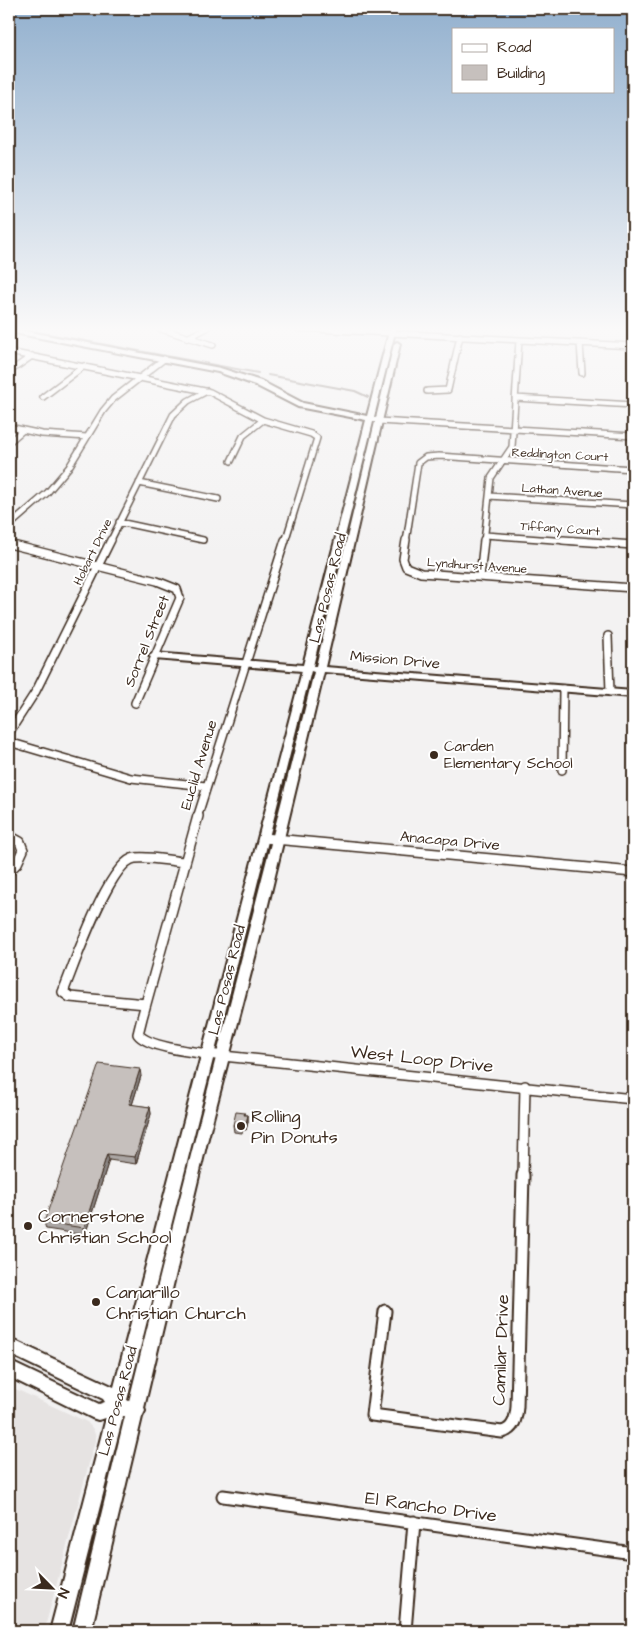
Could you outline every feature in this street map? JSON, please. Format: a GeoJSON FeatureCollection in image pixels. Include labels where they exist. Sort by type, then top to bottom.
{"type":"FeatureCollection","features":[{"type":"Feature","properties":{"kind":"main road"},"geometry":{"type":"LineString","coordinates":[[289,405],[308,412],[372,420]]}},
{"type":"Feature","properties":{"kind":"main road","name":"Las Posas Road"},"geometry":{"type":"LineString","coordinates":[[82,1631],[137,1411],[264,838],[376,405]]}},
{"type":"Feature","properties":{"kind":"main road","name":"Las Posas Road"},"geometry":{"type":"LineString","coordinates":[[59,1631],[117,1406],[278,840],[320,669],[372,420]]}},
{"type":"Feature","properties":{"kind":"main road","name":"Mission Drive"},"geometry":{"type":"LineString","coordinates":[[154,656],[633,694]]}},
{"type":"Feature","properties":{"kind":"main road"},"geometry":{"type":"LineString","coordinates":[[9,1346],[109,1392],[117,1406]]}},
{"type":"Feature","properties":{"kind":"main road"},"geometry":{"type":"LineString","coordinates":[[9,1369],[98,1412],[117,1406],[137,1411]]}},
{"type":"Feature","properties":{"kind":"street"},"geometry":{"type":"LineString","coordinates":[[9,526],[59,480],[109,405]]}},
{"type":"Feature","properties":{"kind":"street","name":"Hobart Drive"},"geometry":{"type":"LineString","coordinates":[[9,734],[36,690],[173,415],[184,405]]}},
{"type":"Feature","properties":{"kind":"street"},"geometry":{"type":"LineString","coordinates":[[231,461],[243,436],[263,420],[233,405]]}},
{"type":"Feature","properties":{"kind":"street"},"geometry":{"type":"LineString","coordinates":[[480,577],[492,473],[500,461],[510,452],[515,405]]}},
{"type":"Feature","properties":{"kind":"street","name":"Euclid Avenue"},"geometry":{"type":"LineString","coordinates":[[216,1054],[164,1046],[140,1038],[138,1034],[206,786],[247,664],[316,444],[316,437],[263,420]]}},
{"type":"Feature","properties":{"kind":"street"},"geometry":{"type":"LineString","coordinates":[[372,420],[633,436]]}},
{"type":"Feature","properties":{"kind":"street"},"geometry":{"type":"LineString","coordinates":[[9,427],[87,437]]}},
{"type":"Feature","properties":{"kind":"street"},"geometry":{"type":"LineString","coordinates":[[9,442],[23,430]]}},
{"type":"Feature","properties":{"kind":"street","name":"Reddington Court"},"geometry":{"type":"LineString","coordinates":[[426,457],[439,456],[633,469]]}},
{"type":"Feature","properties":{"kind":"street","name":"Lyndhurst Avenue"},"geometry":{"type":"LineString","coordinates":[[426,457],[418,463],[403,559],[404,565],[410,570],[421,573],[633,588]]}},
{"type":"Feature","properties":{"kind":"street"},"geometry":{"type":"LineString","coordinates":[[139,483],[218,499]]}},
{"type":"Feature","properties":{"kind":"street","name":"Lathan Avenue"},"geometry":{"type":"LineString","coordinates":[[490,496],[633,505]]}},
{"type":"Feature","properties":{"kind":"street"},"geometry":{"type":"LineString","coordinates":[[119,522],[203,540]]}},
{"type":"Feature","properties":{"kind":"street","name":"Tiffany Court"},"geometry":{"type":"LineString","coordinates":[[485,534],[633,545]]}},
{"type":"Feature","properties":{"kind":"street"},"geometry":{"type":"LineString","coordinates":[[9,544],[99,566]]}},
{"type":"Feature","properties":{"kind":"street","name":"Sorrel Street"},"geometry":{"type":"LineString","coordinates":[[99,566],[157,581],[177,589],[180,598],[135,703]]}},
{"type":"Feature","properties":{"kind":"street"},"geometry":{"type":"LineString","coordinates":[[608,636],[610,692]]}},
{"type":"Feature","properties":{"kind":"street"},"geometry":{"type":"LineString","coordinates":[[562,770],[563,689]]}},
{"type":"Feature","properties":{"kind":"street"},"geometry":{"type":"LineString","coordinates":[[9,742],[132,778],[206,786]]}},
{"type":"Feature","properties":{"kind":"street"},"geometry":{"type":"LineString","coordinates":[[9,836],[17,840],[22,846],[20,857],[9,871]]}},
{"type":"Feature","properties":{"kind":"street","name":"Anacapa Drive"},"geometry":{"type":"LineString","coordinates":[[264,838],[633,872]]}},
{"type":"Feature","properties":{"kind":"street"},"geometry":{"type":"LineString","coordinates":[[146,1004],[70,997],[63,992],[97,905],[125,862],[134,858],[185,862]]}},
{"type":"Feature","properties":{"kind":"street","name":"West Loop Drive"},"geometry":{"type":"LineString","coordinates":[[216,1054],[633,1099]]}},
{"type":"Feature","properties":{"kind":"street","name":"Camilar Drive"},"geometry":{"type":"LineString","coordinates":[[385,1311],[372,1415],[502,1432],[510,1428],[515,1421],[517,1407],[525,1086]]}},
{"type":"Feature","properties":{"kind":"street","name":"El Rancho Drive"},"geometry":{"type":"LineString","coordinates":[[224,1496],[633,1553]]}},
{"type":"Feature","properties":{"kind":"street"},"geometry":{"type":"LineString","coordinates":[[405,1631],[414,1522]]}},
{"type":"Feature","properties":{"kind":"shaded area"},"geometry":{"type":"Polygon","coordinates":[[[9,1386],[87,1422],[93,1429],[96,1437],[44,1631],[9,1631],[9,1386]]]}},
{"type":"Feature","properties":{"kind":"building","name":"Cornerstone Christian School"},"geometry":{"type":"Polygon","coordinates":[[[99,1064],[140,1069],[129,1104],[150,1107],[135,1157],[107,1154],[84,1228],[44,1222],[99,1064]]]}},
{"type":"Feature","properties":{"kind":"building"},"geometry":{"type":"Polygon","coordinates":[[[236,1112],[248,1115],[246,1123],[243,1123],[242,1126],[233,1125],[236,1112]]]}},
{"type":"Feature","properties":{"kind":"place","name":"Carden Elementary School"},"geometry":{"type":"Point","coordinates":[434,755]}},
{"type":"Feature","properties":{"kind":"place","name":"Rolling Pin Donuts"},"geometry":{"type":"Point","coordinates":[241,1126]}},
{"type":"Feature","properties":{"kind":"place","name":"Cornerstone Christian School"},"geometry":{"type":"Point","coordinates":[28,1226]}},
{"type":"Feature","properties":{"kind":"place","name":"Camarillo Christian Church"},"geometry":{"type":"Point","coordinates":[96,1302]}}]}
